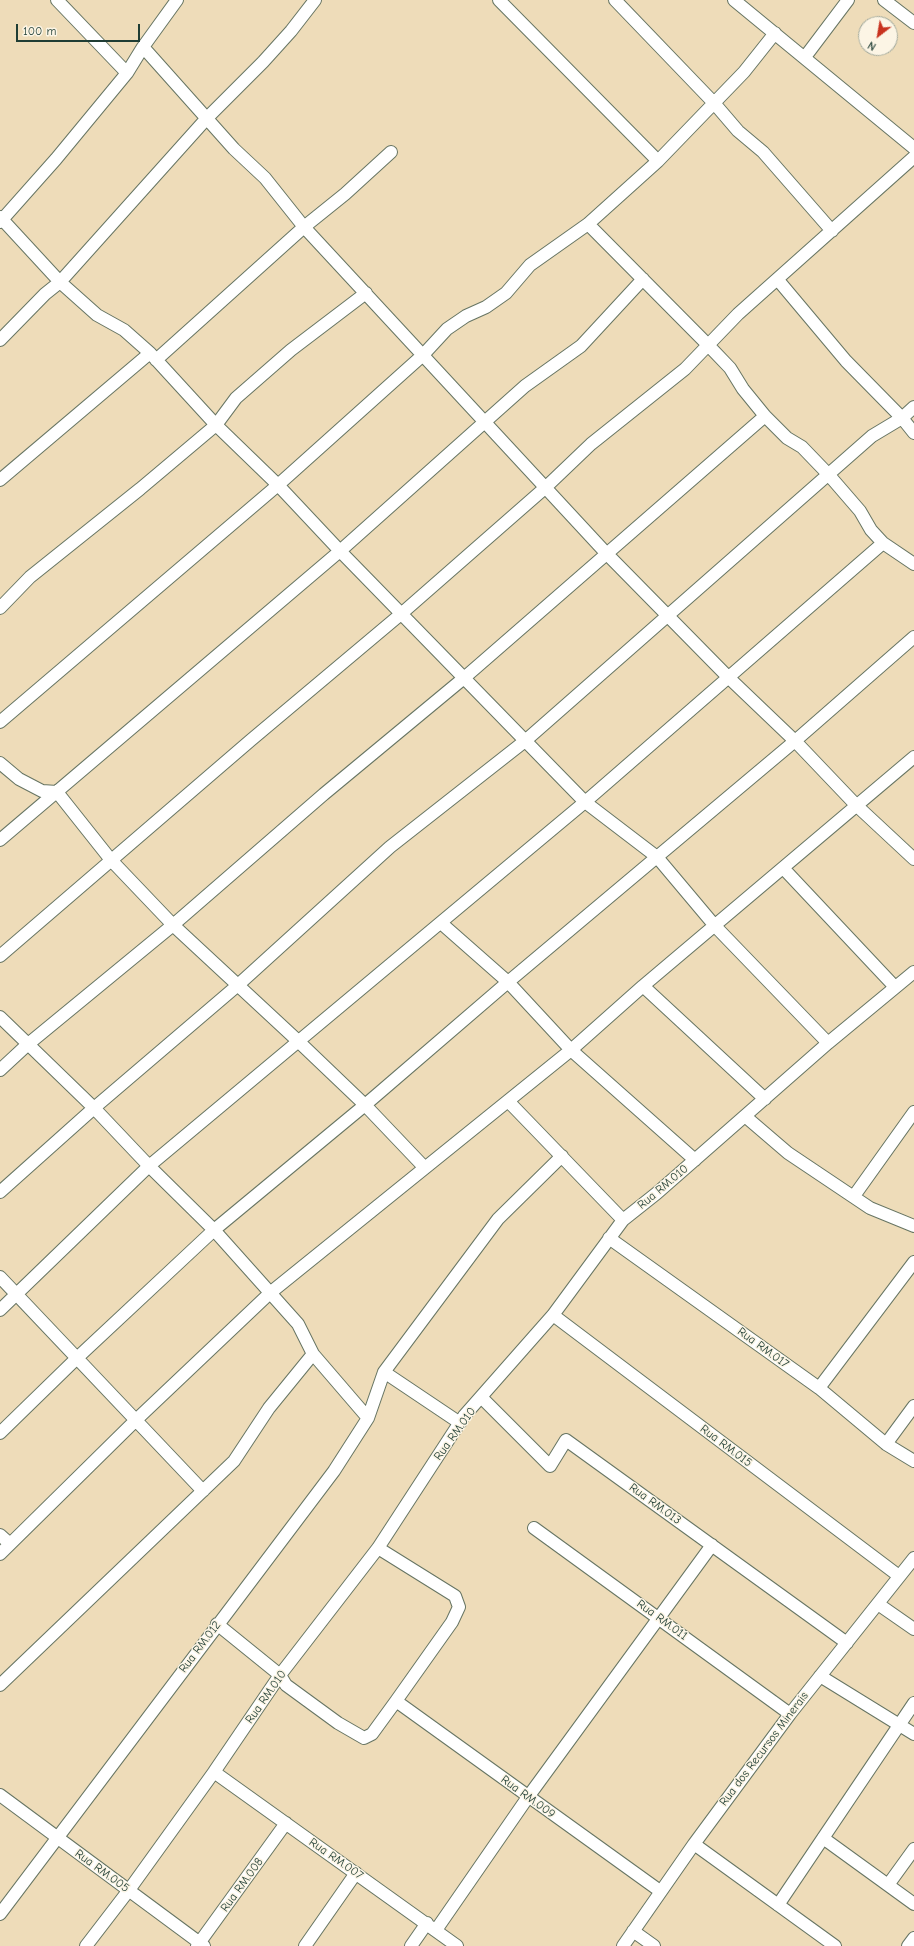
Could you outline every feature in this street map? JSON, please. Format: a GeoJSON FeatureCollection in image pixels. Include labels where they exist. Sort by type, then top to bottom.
{"type":"FeatureCollection","features":[{"type":"Feature","properties":{"kind":"street"},"geometry":{"type":"LineString","coordinates":[[57,0],[127,73]]}},
{"type":"Feature","properties":{"kind":"street"},"geometry":{"type":"LineString","coordinates":[[177,0],[143,47],[127,73],[56,159],[1,219],[60,282],[97,315],[124,330],[153,356],[216,425],[278,485],[401,614],[585,802],[657,857],[715,926],[828,1043]]}},
{"type":"Feature","properties":{"kind":"street"},"geometry":{"type":"LineString","coordinates":[[0,340],[45,294],[60,282],[207,118],[263,62],[315,0]]}},
{"type":"Feature","properties":{"kind":"street"},"geometry":{"type":"LineString","coordinates":[[499,0],[658,161]]}},
{"type":"Feature","properties":{"kind":"street"},"geometry":{"type":"LineString","coordinates":[[616,0],[714,103],[738,131],[762,152],[832,231]]}},
{"type":"Feature","properties":{"kind":"street"},"geometry":{"type":"LineString","coordinates":[[734,0],[914,148]]}},
{"type":"Feature","properties":{"kind":"street"},"geometry":{"type":"LineString","coordinates":[[805,57],[848,0]]}},
{"type":"Feature","properties":{"kind":"street"},"geometry":{"type":"LineString","coordinates":[[884,0],[914,23]]}},
{"type":"Feature","properties":{"kind":"street"},"geometry":{"type":"LineString","coordinates":[[0,722],[278,485],[423,355],[448,329],[466,316],[486,307],[506,293],[530,265],[588,224],[658,161],[744,72],[774,33]]}},
{"type":"Feature","properties":{"kind":"street"},"geometry":{"type":"LineString","coordinates":[[143,47],[234,149],[265,178],[304,227],[606,553],[667,617],[795,741],[856,805],[914,859]]}},
{"type":"Feature","properties":{"kind":"street"},"geometry":{"type":"LineString","coordinates":[[0,480],[153,356],[304,227],[345,194],[390,152]]}},
{"type":"Feature","properties":{"kind":"street"},"geometry":{"type":"LineString","coordinates":[[0,956],[401,614],[546,487],[591,444],[685,369],[738,314],[778,280],[914,157]]}},
{"type":"Feature","properties":{"kind":"street"},"geometry":{"type":"LineString","coordinates":[[588,224],[730,368],[743,389],[766,416],[787,438],[802,447],[828,474],[860,511],[871,530],[883,543],[914,564]]}},
{"type":"Feature","properties":{"kind":"street"},"geometry":{"type":"LineString","coordinates":[[0,840],[340,551],[525,386],[581,346],[643,279]]}},
{"type":"Feature","properties":{"kind":"street"},"geometry":{"type":"LineString","coordinates":[[778,280],[846,361],[902,418],[914,433]]}},
{"type":"Feature","properties":{"kind":"street"},"geometry":{"type":"LineString","coordinates":[[0,608],[30,577],[140,489],[216,425],[242,393],[291,350],[366,293]]}},
{"type":"Feature","properties":{"kind":"street"},"geometry":{"type":"LineString","coordinates":[[0,1192],[94,1108],[238,985],[390,848],[525,741],[872,436],[902,418],[914,407]]}},
{"type":"Feature","properties":{"kind":"street"},"geometry":{"type":"LineString","coordinates":[[0,1070],[27,1045],[173,925],[324,794],[464,678],[606,553],[766,416]]}},
{"type":"Feature","properties":{"kind":"street"},"geometry":{"type":"LineString","coordinates":[[0,1310],[149,1166],[298,1040],[441,923],[585,802],[883,543]]}},
{"type":"Feature","properties":{"kind":"street"},"geometry":{"type":"LineString","coordinates":[[0,1433],[214,1230],[365,1105],[508,982],[795,741],[914,637]]}},
{"type":"Feature","properties":{"kind":"street"},"geometry":{"type":"LineString","coordinates":[[0,1554],[136,1420],[270,1292],[571,1050],[643,986],[784,869],[856,805],[914,757]]}},
{"type":"Feature","properties":{"kind":"street"},"geometry":{"type":"LineString","coordinates":[[0,763],[19,779],[42,792],[57,792]]}},
{"type":"Feature","properties":{"kind":"street"},"geometry":{"type":"LineString","coordinates":[[57,792],[111,860],[173,925],[298,1040],[365,1105],[425,1168]]}},
{"type":"Feature","properties":{"kind":"street"},"geometry":{"type":"LineString","coordinates":[[784,869],[895,987]]}},
{"type":"Feature","properties":{"kind":"street"},"geometry":{"type":"LineString","coordinates":[[441,923],[508,982],[571,1050],[695,1160]]}},
{"type":"Feature","properties":{"kind":"street","name":"Rua RM.010"},"geometry":{"type":"LineString","coordinates":[[86,1946],[129,1890],[214,1772],[280,1675],[378,1548],[460,1423],[552,1315],[623,1220],[746,1117],[828,1043],[914,972]]}},
{"type":"Feature","properties":{"kind":"street"},"geometry":{"type":"LineString","coordinates":[[643,986],[765,1100]]}},
{"type":"Feature","properties":{"kind":"street"},"geometry":{"type":"LineString","coordinates":[[0,1017],[27,1045],[94,1108],[149,1166],[214,1230],[298,1324],[313,1354],[368,1418]]}},
{"type":"Feature","properties":{"kind":"street"},"geometry":{"type":"LineString","coordinates":[[508,1101],[623,1220]]}},
{"type":"Feature","properties":{"kind":"street"},"geometry":{"type":"LineString","coordinates":[[854,1196],[914,1112]]}},
{"type":"Feature","properties":{"kind":"street"},"geometry":{"type":"LineString","coordinates":[[746,1117],[788,1153],[870,1208],[914,1226]]}},
{"type":"Feature","properties":{"kind":"street","name":"Rua RM.012"},"geometry":{"type":"LineString","coordinates":[[0,1914],[217,1624],[334,1471],[368,1418],[384,1372],[498,1219],[562,1156]]}},
{"type":"Feature","properties":{"kind":"street","name":"Rua RM.017"},"geometry":{"type":"LineString","coordinates":[[609,1238],[819,1388],[886,1444],[914,1461]]}},
{"type":"Feature","properties":{"kind":"street"},"geometry":{"type":"LineString","coordinates":[[819,1388],[914,1262]]}},
{"type":"Feature","properties":{"kind":"street"},"geometry":{"type":"LineString","coordinates":[[0,1277],[203,1491]]}},
{"type":"Feature","properties":{"kind":"street","name":"Rua RM.015"},"geometry":{"type":"LineString","coordinates":[[552,1315],[899,1576]]}},
{"type":"Feature","properties":{"kind":"street"},"geometry":{"type":"LineString","coordinates":[[0,1685],[234,1461],[269,1408],[313,1354]]}},
{"type":"Feature","properties":{"kind":"street"},"geometry":{"type":"LineString","coordinates":[[384,1372],[460,1423]]}},
{"type":"Feature","properties":{"kind":"street","name":"Rua RM.013"},"geometry":{"type":"LineString","coordinates":[[482,1398],[550,1466],[566,1440],[847,1643]]}},
{"type":"Feature","properties":{"kind":"street"},"geometry":{"type":"LineString","coordinates":[[886,1444],[914,1406]]}},
{"type":"Feature","properties":{"kind":"street","name":"Rua RM.011"},"geometry":{"type":"LineString","coordinates":[[534,1528],[790,1714]]}},
{"type":"Feature","properties":{"kind":"street"},"geometry":{"type":"LineString","coordinates":[[0,1535],[10,1544]]}},
{"type":"Feature","properties":{"kind":"street"},"geometry":{"type":"LineString","coordinates":[[411,1946],[432,1927],[712,1545]]}},
{"type":"Feature","properties":{"kind":"street"},"geometry":{"type":"LineString","coordinates":[[217,1624],[280,1675],[286,1685],[338,1723],[364,1738],[372,1734],[396,1701],[452,1622],[459,1607],[455,1596],[378,1548]]}},
{"type":"Feature","properties":{"kind":"street","name":"Rua dos Recursos Minerais"},"geometry":{"type":"LineString","coordinates":[[623,1946],[694,1844],[790,1714],[914,1558]]}},
{"type":"Feature","properties":{"kind":"street"},"geometry":{"type":"LineString","coordinates":[[878,1604],[914,1629]]}},
{"type":"Feature","properties":{"kind":"street"},"geometry":{"type":"LineString","coordinates":[[820,1676],[914,1734]]}},
{"type":"Feature","properties":{"kind":"street","name":"Rua RM.009"},"geometry":{"type":"LineString","coordinates":[[396,1701],[660,1892]]}},
{"type":"Feature","properties":{"kind":"street"},"geometry":{"type":"LineString","coordinates":[[778,1905],[914,1703]]}},
{"type":"Feature","properties":{"kind":"street","name":"Rua RM.007"},"geometry":{"type":"LineString","coordinates":[[214,1772],[457,1946]]}},
{"type":"Feature","properties":{"kind":"street","name":"Rua RM.005"},"geometry":{"type":"LineString","coordinates":[[0,1795],[129,1890],[200,1945]]}},
{"type":"Feature","properties":{"kind":"street","name":"Rua RM.008"},"geometry":{"type":"LineString","coordinates":[[200,1945],[286,1823]]}},
{"type":"Feature","properties":{"kind":"street"},"geometry":{"type":"LineString","coordinates":[[823,1838],[914,1904]]}},
{"type":"Feature","properties":{"kind":"street"},"geometry":{"type":"LineString","coordinates":[[694,1844],[835,1946]]}},
{"type":"Feature","properties":{"kind":"street"},"geometry":{"type":"LineString","coordinates":[[888,1885],[914,1849]]}},
{"type":"Feature","properties":{"kind":"street"},"geometry":{"type":"LineString","coordinates":[[305,1946],[356,1873]]}},
{"type":"Feature","properties":{"kind":"street"},"geometry":{"type":"LineString","coordinates":[[633,1931],[654,1946]]}},
{"type":"Feature","properties":{"kind":"street"},"geometry":{"type":"LineString","coordinates":[[908,1946],[914,1938]]}}]}
